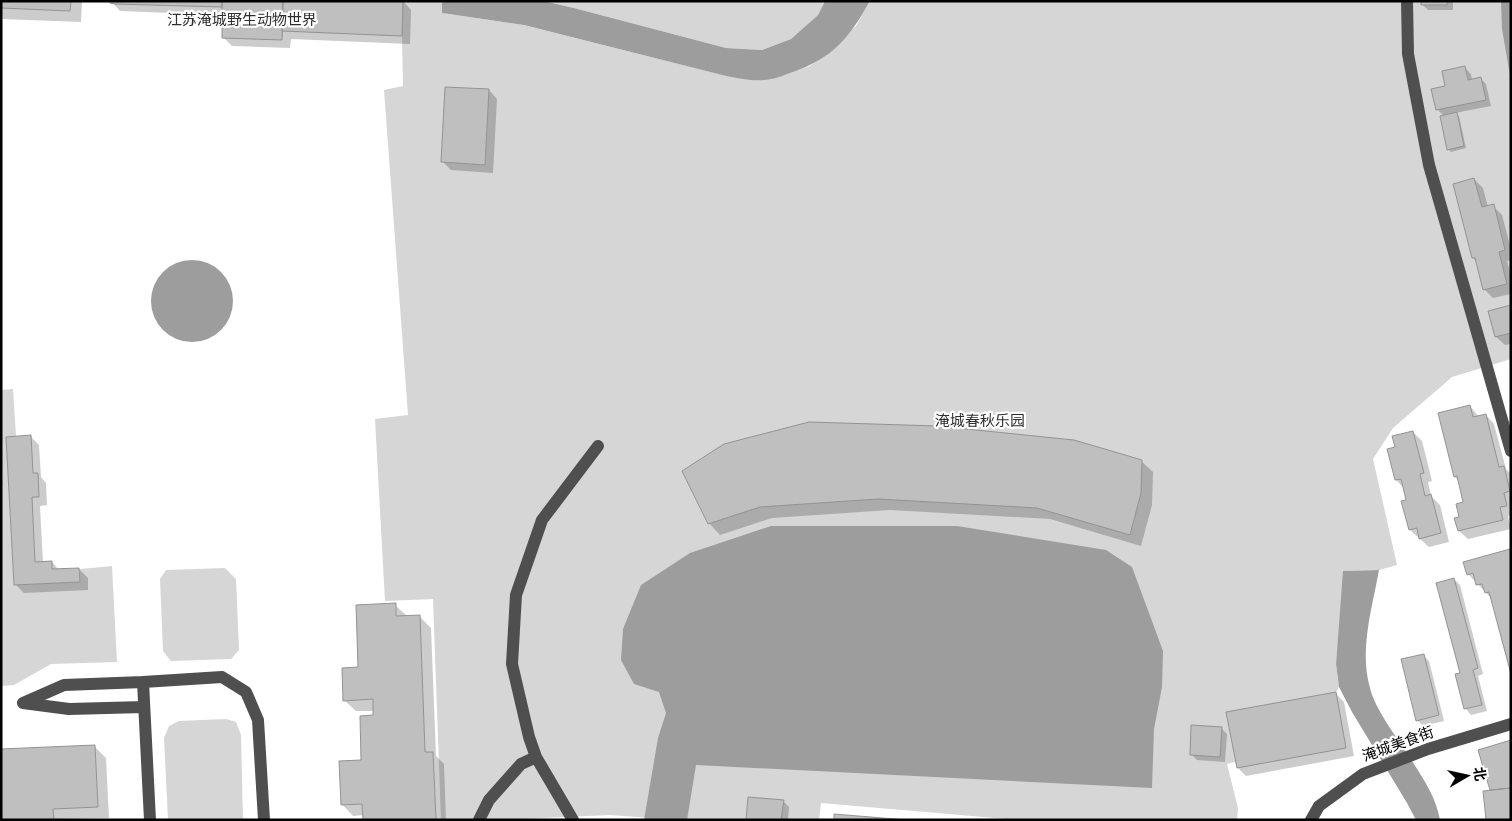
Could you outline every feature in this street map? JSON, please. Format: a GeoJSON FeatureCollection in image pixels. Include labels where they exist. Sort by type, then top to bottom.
{"type":"FeatureCollection","features":[{"type":"Feature","properties":{"kind":"lane"},"geometry":{"type":"LineString","coordinates":[[1407,1],[1408,54],[1429,165],[1511,451]]}},
{"type":"Feature","properties":{"kind":"lane"},"geometry":{"type":"LineString","coordinates":[[573,820],[536,757],[529,737],[512,664],[516,595],[542,520],[598,446]]}},
{"type":"Feature","properties":{"kind":"lane"},"geometry":{"type":"LineString","coordinates":[[144,707],[69,709],[23,703],[64,685],[222,678],[246,692],[258,720],[264,820]]}},
{"type":"Feature","properties":{"kind":"lane"},"geometry":{"type":"LineString","coordinates":[[143,682],[150,820]]}},
{"type":"Feature","properties":{"kind":"lane","name":"淹城美食街"},"geometry":{"type":"LineString","coordinates":[[1311,820],[1320,806],[1362,774],[1428,749],[1511,724]]}},
{"type":"Feature","properties":{"kind":"lane"},"geometry":{"type":"LineString","coordinates":[[479,820],[489,800],[521,764],[536,757]]}},
{"type":"Feature","properties":{"kind":"green space","name":"淹城春秋乐园"},"geometry":{"type":"Polygon","coordinates":[[[110,1],[442,1],[442,13],[524,25],[714,73],[745,79],[771,79],[810,66],[856,26],[870,1],[1511,1],[1511,359],[1452,377],[1393,428],[1373,459],[1397,565],[1379,570],[1344,571],[1336,664],[1339,687],[1336,692],[1346,748],[1237,768],[1235,762],[1227,764],[1238,808],[1237,820],[1019,820],[821,803],[819,820],[781,820],[783,800],[748,797],[746,820],[679,820],[610,815],[498,820],[441,820],[433,599],[385,601],[375,419],[408,415],[384,90],[403,86],[402,36],[283,31],[282,40],[222,38],[222,7],[115,4],[110,3],[110,1]]]}},
{"type":"Feature","properties":{"kind":"green space"},"geometry":{"type":"Polygon","coordinates":[[[543,1],[825,1],[818,15],[791,39],[762,50],[726,48],[543,1]]]}},
{"type":"Feature","properties":{"kind":"green space"},"geometry":{"type":"Polygon","coordinates":[[[13,389],[16,436],[6,437],[14,585],[80,582],[80,569],[112,566],[117,662],[51,664],[14,685],[1,686],[1,390],[13,389]]]}},
{"type":"Feature","properties":{"kind":"green space"},"geometry":{"type":"Polygon","coordinates":[[[225,568],[236,579],[239,650],[231,659],[171,661],[163,651],[160,579],[166,570],[225,568]]]}},
{"type":"Feature","properties":{"kind":"green space"},"geometry":{"type":"Polygon","coordinates":[[[226,719],[236,722],[241,735],[243,820],[168,820],[164,738],[169,726],[179,721],[226,719]]]}},
{"type":"Feature","properties":{"kind":"shaded area"},"geometry":{"type":"Polygon","coordinates":[[[442,1],[543,1],[726,48],[762,50],[791,39],[818,15],[825,1],[870,1],[847,36],[830,53],[793,72],[774,78],[757,80],[714,73],[524,25],[442,13],[442,1]]]}},
{"type":"Feature","properties":{"kind":"shaded area"},"geometry":{"type":"Polygon","coordinates":[[[1501,1],[1511,1],[1511,81],[1502,29],[1501,1]]]}},
{"type":"Feature","properties":{"kind":"shaded area"},"geometry":{"type":"Polygon","coordinates":[[[184,260],[200,260],[215,267],[226,278],[233,293],[230,317],[221,330],[200,342],[184,342],[169,335],[158,324],[151,309],[151,293],[158,278],[169,267],[184,260]]]}},
{"type":"Feature","properties":{"kind":"shaded area"},"geometry":{"type":"Polygon","coordinates":[[[771,526],[957,526],[1106,550],[1132,567],[1163,651],[1162,687],[1154,729],[1152,788],[696,765],[687,820],[644,820],[658,738],[666,713],[659,692],[634,684],[621,660],[623,629],[641,585],[690,553],[771,526]]]}},
{"type":"Feature","properties":{"kind":"shaded area"},"geometry":{"type":"Polygon","coordinates":[[[1379,570],[1366,644],[1367,674],[1370,688],[1381,713],[1427,786],[1440,820],[1416,820],[1339,687],[1336,664],[1343,571],[1379,570]]]}},
{"type":"Feature","properties":{"kind":"building"},"geometry":{"type":"Polygon","coordinates":[[[1,1],[71,1],[70,11],[1,8],[1,1]]]}},
{"type":"Feature","properties":{"kind":"building"},"geometry":{"type":"Polygon","coordinates":[[[110,1],[222,1],[222,7],[115,4],[110,3],[110,1]]]}},
{"type":"Feature","properties":{"kind":"building"},"geometry":{"type":"Polygon","coordinates":[[[222,1],[283,1],[282,40],[222,38],[222,1]]]}},
{"type":"Feature","properties":{"kind":"building"},"geometry":{"type":"Polygon","coordinates":[[[283,1],[403,1],[402,36],[282,31],[283,1]]]}},
{"type":"Feature","properties":{"kind":"building"},"geometry":{"type":"Polygon","coordinates":[[[1421,1],[1447,1],[1447,5],[1421,5],[1421,1]]]}},
{"type":"Feature","properties":{"kind":"building"},"geometry":{"type":"Polygon","coordinates":[[[1465,66],[1468,80],[1481,77],[1486,100],[1436,110],[1431,89],[1445,86],[1442,71],[1465,66]]]}},
{"type":"Feature","properties":{"kind":"building"},"geometry":{"type":"Polygon","coordinates":[[[445,87],[489,89],[485,165],[441,162],[445,87]]]}},
{"type":"Feature","properties":{"kind":"building"},"geometry":{"type":"Polygon","coordinates":[[[1457,112],[1464,146],[1447,150],[1440,116],[1457,112]]]}},
{"type":"Feature","properties":{"kind":"building"},"geometry":{"type":"Polygon","coordinates":[[[1474,178],[1482,207],[1494,204],[1505,250],[1499,252],[1507,284],[1483,290],[1475,258],[1472,258],[1453,184],[1474,178]]]}},
{"type":"Feature","properties":{"kind":"building"},"geometry":{"type":"Polygon","coordinates":[[[1511,305],[1511,333],[1495,337],[1488,311],[1511,305]]]}},
{"type":"Feature","properties":{"kind":"building"},"geometry":{"type":"Polygon","coordinates":[[[1470,405],[1473,417],[1486,414],[1499,467],[1504,466],[1510,491],[1504,493],[1507,506],[1500,507],[1503,520],[1458,531],[1454,518],[1459,517],[1456,504],[1463,502],[1457,476],[1454,477],[1438,413],[1470,405]]]}},
{"type":"Feature","properties":{"kind":"building"},"geometry":{"type":"Polygon","coordinates":[[[809,422],[937,426],[1074,440],[1142,460],[1141,493],[1130,535],[1037,508],[878,499],[760,507],[708,524],[682,471],[724,444],[809,422]]]}},
{"type":"Feature","properties":{"kind":"building"},"geometry":{"type":"Polygon","coordinates":[[[1413,431],[1424,473],[1420,474],[1425,496],[1431,494],[1441,533],[1419,539],[1417,528],[1409,530],[1401,501],[1406,500],[1401,479],[1395,480],[1387,449],[1395,447],[1392,436],[1413,431]]]}},
{"type":"Feature","properties":{"kind":"building"},"geometry":{"type":"Polygon","coordinates":[[[31,435],[33,473],[38,473],[39,497],[32,497],[35,562],[52,561],[52,569],[79,568],[80,582],[14,585],[6,437],[31,435]]]}},
{"type":"Feature","properties":{"kind":"building"},"geometry":{"type":"Polygon","coordinates":[[[1510,549],[1511,674],[1489,592],[1485,593],[1482,584],[1476,585],[1473,573],[1467,575],[1463,562],[1510,549]]]}},
{"type":"Feature","properties":{"kind":"building"},"geometry":{"type":"Polygon","coordinates":[[[1454,578],[1478,668],[1473,670],[1482,705],[1464,709],[1455,674],[1460,673],[1436,583],[1454,578]]]}},
{"type":"Feature","properties":{"kind":"building"},"geometry":{"type":"Polygon","coordinates":[[[396,603],[396,616],[420,615],[425,752],[433,752],[436,820],[363,820],[362,804],[341,805],[339,761],[361,760],[360,716],[373,715],[373,699],[343,701],[342,668],[358,667],[356,605],[396,603]]]}},
{"type":"Feature","properties":{"kind":"building"},"geometry":{"type":"Polygon","coordinates":[[[1424,654],[1439,715],[1416,721],[1401,659],[1424,654]]]}},
{"type":"Feature","properties":{"kind":"building"},"geometry":{"type":"Polygon","coordinates":[[[1336,692],[1346,748],[1237,768],[1226,712],[1336,692]]]}},
{"type":"Feature","properties":{"kind":"building"},"geometry":{"type":"Polygon","coordinates":[[[1191,725],[1222,727],[1220,757],[1190,755],[1191,725]]]}},
{"type":"Feature","properties":{"kind":"building"},"geometry":{"type":"Polygon","coordinates":[[[1511,740],[1511,788],[1490,790],[1478,750],[1511,740]]]}},
{"type":"Feature","properties":{"kind":"building"},"geometry":{"type":"Polygon","coordinates":[[[95,745],[98,807],[53,809],[54,820],[1,820],[1,749],[95,745]]]}},
{"type":"Feature","properties":{"kind":"building"},"geometry":{"type":"Polygon","coordinates":[[[1511,788],[1511,820],[1486,820],[1483,791],[1511,788]]]}},
{"type":"Feature","properties":{"kind":"building"},"geometry":{"type":"Polygon","coordinates":[[[748,797],[784,800],[781,820],[746,820],[748,797]]]}},
{"type":"Feature","properties":{"kind":"building"},"geometry":{"type":"Polygon","coordinates":[[[834,814],[907,820],[834,820],[834,814]]]}},
{"type":"Feature","properties":{"kind":"park label","name":"江苏淹城野生动物世界"},"geometry":{"type":"Point","coordinates":[242,20]}}]}
